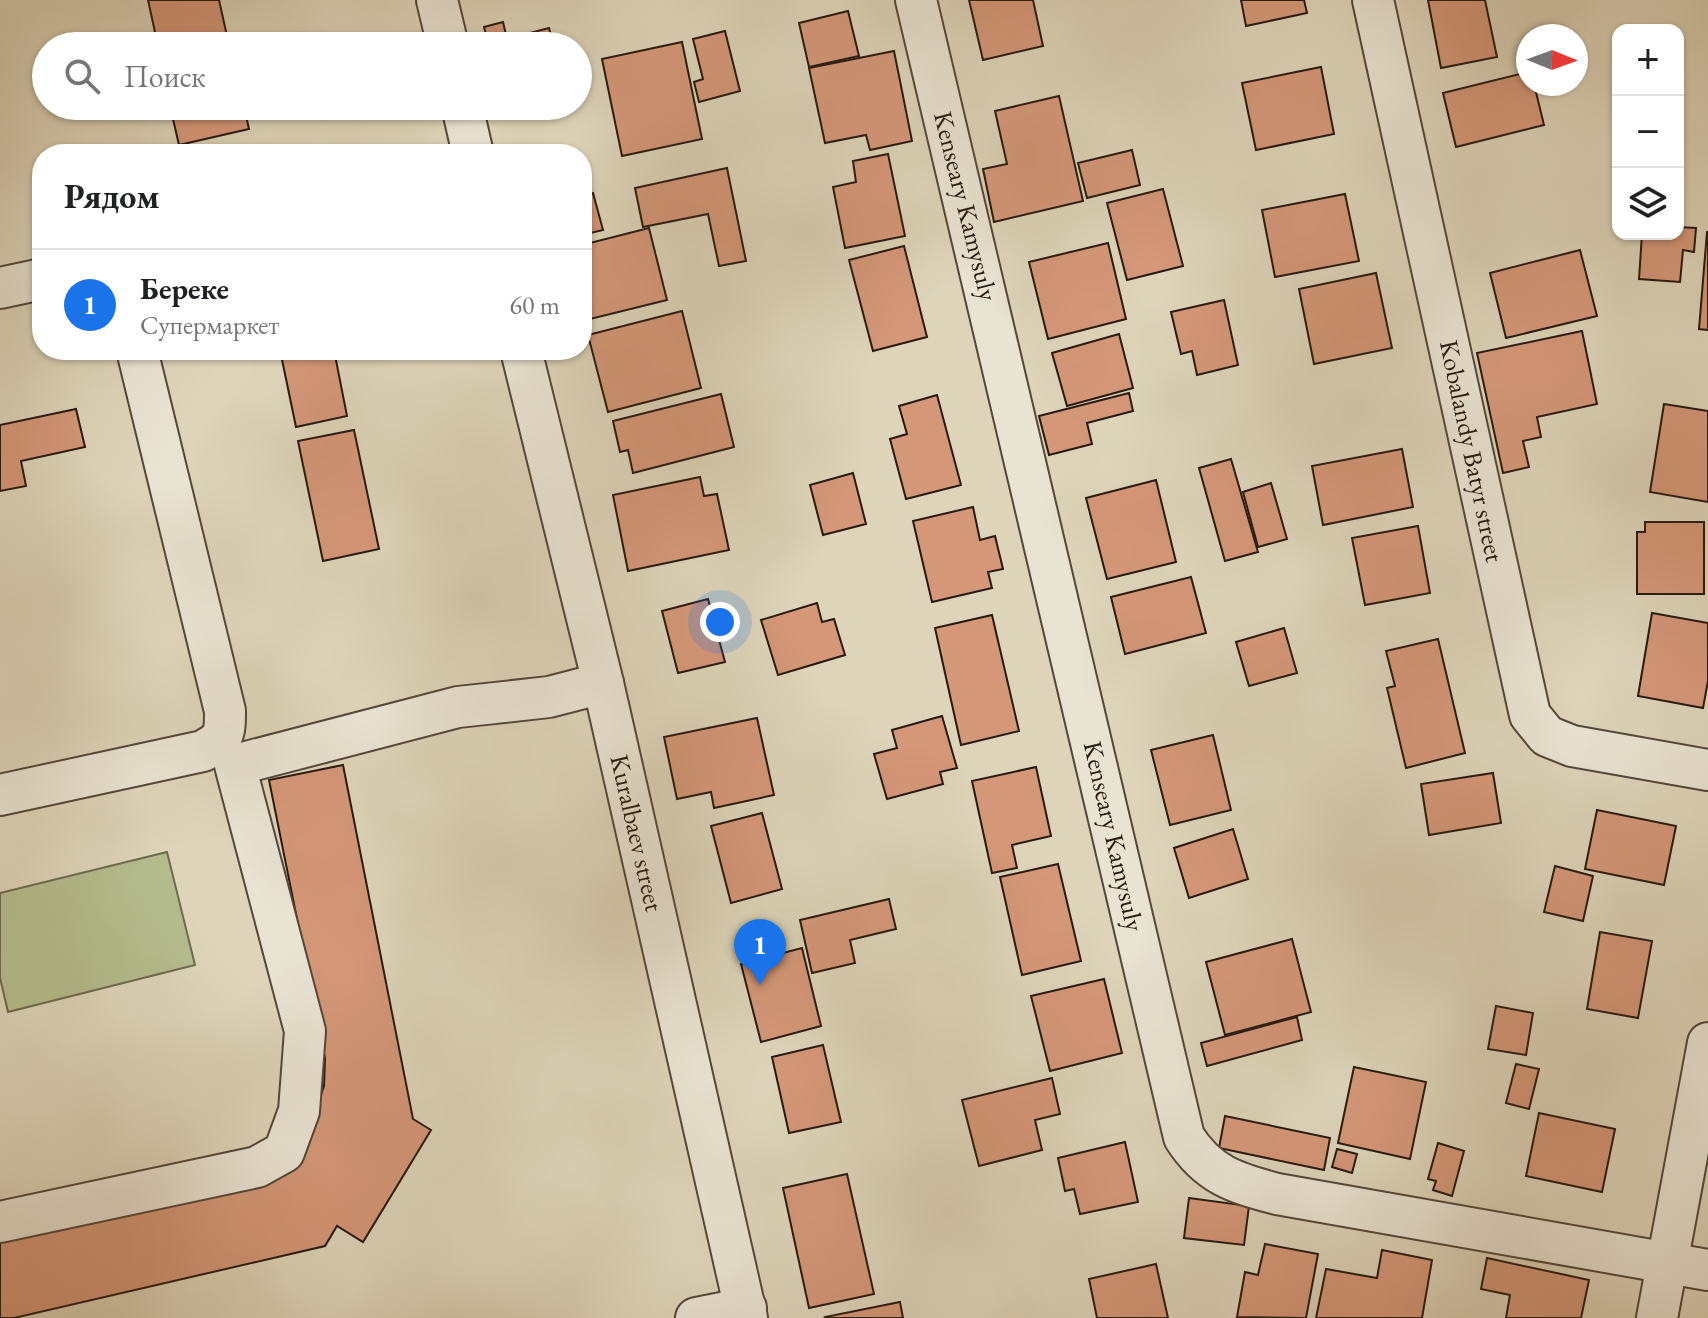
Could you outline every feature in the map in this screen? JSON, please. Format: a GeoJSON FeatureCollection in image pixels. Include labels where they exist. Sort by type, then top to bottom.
{"type":"FeatureCollection","features":[{"type":"Feature","properties":{"kind":"street"},"geometry":{"type":"LineString","coordinates":[[437,0],[445,32]]}},
{"type":"Feature","properties":{"kind":"street","name":"Kenseary Kamysuly"},"geometry":{"type":"LineString","coordinates":[[916,0],[1184,1137],[1207,1167],[1252,1187],[1277,1194],[1708,1270]]}},
{"type":"Feature","properties":{"kind":"street","name":"Kobalandy Batyr street"},"geometry":{"type":"LineString","coordinates":[[1373,0],[1530,715],[1547,736],[1572,746],[1708,770]]}},
{"type":"Feature","properties":{"kind":"street"},"geometry":{"type":"LineString","coordinates":[[465,120],[471,144]]}},
{"type":"Feature","properties":{"kind":"street"},"geometry":{"type":"LineString","coordinates":[[0,288],[32,281]]}},
{"type":"Feature","properties":{"kind":"street"},"geometry":{"type":"LineString","coordinates":[[0,795],[203,751],[220,740],[225,729],[225,711],[139,360]]}},
{"type":"Feature","properties":{"kind":"street","name":"Kuralbaev street"},"geometry":{"type":"LineString","coordinates":[[523,360],[603,683],[746,1313]]}},
{"type":"Feature","properties":{"kind":"street"},"geometry":{"type":"LineString","coordinates":[[0,1222],[257,1167],[284,1152],[299,1111],[305,1031],[235,765],[458,707],[549,697],[603,683]]}},
{"type":"Feature","properties":{"kind":"street"},"geometry":{"type":"LineString","coordinates":[[1657,1318],[1708,1043]]}},
{"type":"Feature","properties":{"kind":"street"},"geometry":{"type":"LineString","coordinates":[[696,1318],[746,1313]]}},
{"type":"Feature","properties":{"kind":"green space"},"geometry":{"type":"Polygon","coordinates":[[[167,852],[195,965],[8,1012],[0,978],[0,893],[167,852]]]}},
{"type":"Feature","properties":{"kind":"building"},"geometry":{"type":"Polygon","coordinates":[[[148,0],[219,0],[226,32],[155,32],[148,0]]]}},
{"type":"Feature","properties":{"kind":"building"},"geometry":{"type":"Polygon","coordinates":[[[969,0],[1033,0],[1043,46],[983,60],[969,0]]]}},
{"type":"Feature","properties":{"kind":"building"},"geometry":{"type":"Polygon","coordinates":[[[1241,0],[1304,0],[1307,13],[1246,26],[1241,0]]]}},
{"type":"Feature","properties":{"kind":"building"},"geometry":{"type":"Polygon","coordinates":[[[1428,0],[1485,0],[1497,57],[1441,68],[1428,0]]]}},
{"type":"Feature","properties":{"kind":"building"},"geometry":{"type":"Polygon","coordinates":[[[848,11],[859,56],[809,67],[799,23],[848,11]]]}},
{"type":"Feature","properties":{"kind":"building"},"geometry":{"type":"Polygon","coordinates":[[[503,22],[505,32],[485,32],[484,27],[503,22]]]}},
{"type":"Feature","properties":{"kind":"building"},"geometry":{"type":"Polygon","coordinates":[[[725,31],[740,91],[699,102],[694,82],[703,79],[693,39],[725,31]]]}},
{"type":"Feature","properties":{"kind":"building"},"geometry":{"type":"Polygon","coordinates":[[[682,42],[702,139],[622,156],[602,59],[682,42]]]}},
{"type":"Feature","properties":{"kind":"building"},"geometry":{"type":"Polygon","coordinates":[[[894,51],[912,141],[870,150],[866,135],[825,143],[809,68],[894,51]]]}},
{"type":"Feature","properties":{"kind":"building"},"geometry":{"type":"Polygon","coordinates":[[[1321,67],[1334,134],[1256,150],[1242,83],[1321,67]]]}},
{"type":"Feature","properties":{"kind":"building"},"geometry":{"type":"Polygon","coordinates":[[[1516,75],[1516,96],[1537,96],[1544,125],[1456,147],[1443,93],[1516,75]]]}},
{"type":"Feature","properties":{"kind":"building"},"geometry":{"type":"Polygon","coordinates":[[[1059,96],[1083,201],[994,222],[983,169],[1007,164],[995,111],[1059,96]]]}},
{"type":"Feature","properties":{"kind":"building"},"geometry":{"type":"Polygon","coordinates":[[[173,120],[247,120],[249,129],[179,144],[173,120]]]}},
{"type":"Feature","properties":{"kind":"building"},"geometry":{"type":"Polygon","coordinates":[[[1132,150],[1140,185],[1087,198],[1078,163],[1132,150]]]}},
{"type":"Feature","properties":{"kind":"building"},"geometry":{"type":"Polygon","coordinates":[[[888,154],[905,236],[845,248],[833,187],[856,182],[853,161],[888,154]]]}},
{"type":"Feature","properties":{"kind":"building"},"geometry":{"type":"Polygon","coordinates":[[[727,168],[746,261],[719,266],[708,214],[643,227],[635,188],[727,168]]]}},
{"type":"Feature","properties":{"kind":"building"},"geometry":{"type":"Polygon","coordinates":[[[1163,189],[1183,266],[1127,280],[1107,203],[1163,189]]]}},
{"type":"Feature","properties":{"kind":"building"},"geometry":{"type":"Polygon","coordinates":[[[592,193],[603,230],[592,233],[592,193]]]}},
{"type":"Feature","properties":{"kind":"building"},"geometry":{"type":"Polygon","coordinates":[[[1345,194],[1359,261],[1275,277],[1262,210],[1345,194]]]}},
{"type":"Feature","properties":{"kind":"building"},"geometry":{"type":"Polygon","coordinates":[[[1684,227],[1696,228],[1694,252],[1683,250],[1680,282],[1639,279],[1642,240],[1684,240],[1684,227]]]}},
{"type":"Feature","properties":{"kind":"building"},"geometry":{"type":"Polygon","coordinates":[[[649,228],[667,300],[592,319],[592,242],[649,228]]]}},
{"type":"Feature","properties":{"kind":"building"},"geometry":{"type":"Polygon","coordinates":[[[1708,232],[1708,330],[1699,329],[1708,232]]]}},
{"type":"Feature","properties":{"kind":"building"},"geometry":{"type":"Polygon","coordinates":[[[1108,243],[1126,319],[1048,339],[1029,262],[1108,243]]]}},
{"type":"Feature","properties":{"kind":"building"},"geometry":{"type":"Polygon","coordinates":[[[904,246],[927,337],[873,351],[849,260],[904,246]]]}},
{"type":"Feature","properties":{"kind":"building"},"geometry":{"type":"Polygon","coordinates":[[[1580,250],[1597,316],[1506,338],[1490,273],[1580,250]]]}},
{"type":"Feature","properties":{"kind":"building"},"geometry":{"type":"Polygon","coordinates":[[[1376,273],[1392,348],[1314,364],[1299,289],[1376,273]]]}},
{"type":"Feature","properties":{"kind":"building"},"geometry":{"type":"Polygon","coordinates":[[[1224,300],[1238,365],[1197,375],[1192,351],[1181,354],[1171,312],[1224,300]]]}},
{"type":"Feature","properties":{"kind":"building"},"geometry":{"type":"Polygon","coordinates":[[[682,311],[701,388],[608,412],[592,350],[592,334],[682,311]]]}},
{"type":"Feature","properties":{"kind":"building"},"geometry":{"type":"Polygon","coordinates":[[[1582,331],[1597,404],[1537,417],[1541,437],[1523,441],[1529,467],[1503,473],[1477,353],[1582,331]]]}},
{"type":"Feature","properties":{"kind":"building"},"geometry":{"type":"Polygon","coordinates":[[[1119,334],[1133,388],[1067,406],[1052,353],[1119,334]]]}},
{"type":"Feature","properties":{"kind":"building"},"geometry":{"type":"Polygon","coordinates":[[[282,360],[336,360],[347,416],[296,427],[282,360]]]}},
{"type":"Feature","properties":{"kind":"building"},"geometry":{"type":"Polygon","coordinates":[[[1129,393],[1133,411],[1087,423],[1092,444],[1049,455],[1039,416],[1129,393]]]}},
{"type":"Feature","properties":{"kind":"building"},"geometry":{"type":"Polygon","coordinates":[[[721,394],[734,447],[633,473],[628,450],[620,452],[613,421],[721,394]]]}},
{"type":"Feature","properties":{"kind":"building"},"geometry":{"type":"Polygon","coordinates":[[[937,395],[961,485],[906,499],[890,439],[907,434],[899,406],[937,395]]]}},
{"type":"Feature","properties":{"kind":"building"},"geometry":{"type":"Polygon","coordinates":[[[1664,404],[1708,411],[1708,502],[1650,492],[1664,404]]]}},
{"type":"Feature","properties":{"kind":"building"},"geometry":{"type":"Polygon","coordinates":[[[76,409],[85,447],[21,461],[26,486],[0,491],[0,425],[76,409]]]}},
{"type":"Feature","properties":{"kind":"building"},"geometry":{"type":"Polygon","coordinates":[[[354,430],[379,549],[323,561],[298,441],[354,430]]]}},
{"type":"Feature","properties":{"kind":"building"},"geometry":{"type":"Polygon","coordinates":[[[1402,449],[1413,507],[1323,525],[1312,466],[1402,449]]]}},
{"type":"Feature","properties":{"kind":"building"},"geometry":{"type":"Polygon","coordinates":[[[1231,459],[1258,552],[1225,561],[1199,468],[1231,459]]]}},
{"type":"Feature","properties":{"kind":"building"},"geometry":{"type":"Polygon","coordinates":[[[853,473],[866,524],[823,535],[810,485],[853,473]]]}},
{"type":"Feature","properties":{"kind":"building"},"geometry":{"type":"Polygon","coordinates":[[[700,477],[704,496],[717,494],[729,550],[628,571],[613,495],[700,477]]]}},
{"type":"Feature","properties":{"kind":"building"},"geometry":{"type":"Polygon","coordinates":[[[1156,480],[1176,562],[1107,579],[1086,498],[1156,480]]]}},
{"type":"Feature","properties":{"kind":"building"},"geometry":{"type":"Polygon","coordinates":[[[1271,483],[1287,539],[1258,547],[1243,492],[1271,483]]]}},
{"type":"Feature","properties":{"kind":"building"},"geometry":{"type":"Polygon","coordinates":[[[973,507],[980,540],[995,536],[1003,569],[988,572],[992,588],[932,602],[913,521],[973,507]]]}},
{"type":"Feature","properties":{"kind":"building"},"geometry":{"type":"Polygon","coordinates":[[[1645,522],[1704,522],[1704,594],[1637,594],[1637,532],[1645,532],[1645,522]]]}},
{"type":"Feature","properties":{"kind":"building"},"geometry":{"type":"Polygon","coordinates":[[[1418,526],[1430,593],[1365,605],[1352,538],[1418,526]]]}},
{"type":"Feature","properties":{"kind":"building"},"geometry":{"type":"Polygon","coordinates":[[[1191,577],[1206,633],[1125,654],[1111,597],[1191,577]]]}},
{"type":"Feature","properties":{"kind":"building"},"geometry":{"type":"Polygon","coordinates":[[[708,599],[725,662],[678,673],[662,611],[708,599]]]}},
{"type":"Feature","properties":{"kind":"building"},"geometry":{"type":"Polygon","coordinates":[[[817,603],[822,622],[834,619],[845,655],[778,675],[761,620],[817,603]]]}},
{"type":"Feature","properties":{"kind":"building"},"geometry":{"type":"Polygon","coordinates":[[[1652,613],[1708,623],[1708,681],[1703,708],[1638,696],[1652,613]]]}},
{"type":"Feature","properties":{"kind":"building"},"geometry":{"type":"Polygon","coordinates":[[[992,615],[1019,731],[961,745],[935,628],[992,615]]]}},
{"type":"Feature","properties":{"kind":"building"},"geometry":{"type":"Polygon","coordinates":[[[1284,628],[1297,673],[1249,686],[1236,642],[1284,628]]]}},
{"type":"Feature","properties":{"kind":"building"},"geometry":{"type":"Polygon","coordinates":[[[1438,639],[1465,753],[1406,768],[1387,688],[1395,686],[1386,651],[1438,639]]]}},
{"type":"Feature","properties":{"kind":"building"},"geometry":{"type":"Polygon","coordinates":[[[942,716],[957,768],[940,772],[943,784],[887,799],[874,754],[897,748],[892,730],[942,716]]]}},
{"type":"Feature","properties":{"kind":"building"},"geometry":{"type":"Polygon","coordinates":[[[757,718],[774,795],[714,808],[711,792],[677,799],[664,737],[757,718]]]}},
{"type":"Feature","properties":{"kind":"building"},"geometry":{"type":"Polygon","coordinates":[[[1213,735],[1231,810],[1170,825],[1151,750],[1213,735]]]}},
{"type":"Feature","properties":{"kind":"building"},"geometry":{"type":"Polygon","coordinates":[[[343,765],[413,1119],[431,1130],[363,1242],[337,1226],[325,1246],[14,1318],[0,1318],[0,1239],[298,1162],[324,1086],[325,1058],[269,780],[343,765]]]}},
{"type":"Feature","properties":{"kind":"building"},"geometry":{"type":"Polygon","coordinates":[[[1036,767],[1051,836],[1012,845],[1017,868],[992,873],[972,781],[1036,767]]]}},
{"type":"Feature","properties":{"kind":"building"},"geometry":{"type":"Polygon","coordinates":[[[1493,773],[1501,823],[1429,835],[1421,784],[1493,773]]]}},
{"type":"Feature","properties":{"kind":"building"},"geometry":{"type":"Polygon","coordinates":[[[1597,810],[1676,826],[1664,885],[1585,869],[1597,810]]]}},
{"type":"Feature","properties":{"kind":"building"},"geometry":{"type":"Polygon","coordinates":[[[762,813],[782,889],[731,903],[711,826],[762,813]]]}},
{"type":"Feature","properties":{"kind":"building"},"geometry":{"type":"Polygon","coordinates":[[[1233,829],[1248,879],[1189,898],[1174,848],[1233,829]]]}},
{"type":"Feature","properties":{"kind":"building"},"geometry":{"type":"Polygon","coordinates":[[[1058,864],[1081,961],[1022,975],[1000,877],[1058,864]]]}},
{"type":"Feature","properties":{"kind":"building"},"geometry":{"type":"Polygon","coordinates":[[[1555,866],[1593,876],[1583,921],[1544,912],[1555,866]]]}},
{"type":"Feature","properties":{"kind":"building"},"geometry":{"type":"Polygon","coordinates":[[[889,899],[896,929],[850,940],[855,963],[812,973],[800,920],[889,899]]]}},
{"type":"Feature","properties":{"kind":"building"},"geometry":{"type":"Polygon","coordinates":[[[1600,932],[1652,941],[1638,1018],[1587,1009],[1600,932]]]}},
{"type":"Feature","properties":{"kind":"building"},"geometry":{"type":"Polygon","coordinates":[[[1292,939],[1311,1012],[1225,1035],[1206,962],[1292,939]]]}},
{"type":"Feature","properties":{"kind":"building"},"geometry":{"type":"Polygon","coordinates":[[[802,948],[821,1026],[761,1042],[741,964],[802,948]]]}},
{"type":"Feature","properties":{"kind":"building"},"geometry":{"type":"Polygon","coordinates":[[[1104,979],[1122,1053],[1050,1071],[1031,996],[1104,979]]]}},
{"type":"Feature","properties":{"kind":"building"},"geometry":{"type":"Polygon","coordinates":[[[1496,1006],[1533,1013],[1526,1055],[1488,1049],[1496,1006]]]}},
{"type":"Feature","properties":{"kind":"building"},"geometry":{"type":"Polygon","coordinates":[[[1297,1017],[1302,1040],[1207,1066],[1201,1043],[1297,1017]]]}},
{"type":"Feature","properties":{"kind":"building"},"geometry":{"type":"Polygon","coordinates":[[[823,1045],[841,1122],[789,1133],[772,1057],[823,1045]]]}},
{"type":"Feature","properties":{"kind":"building"},"geometry":{"type":"Polygon","coordinates":[[[1516,1064],[1539,1069],[1529,1109],[1506,1103],[1516,1064]]]}},
{"type":"Feature","properties":{"kind":"building"},"geometry":{"type":"Polygon","coordinates":[[[1354,1067],[1426,1082],[1410,1159],[1338,1143],[1354,1067]]]}},
{"type":"Feature","properties":{"kind":"building"},"geometry":{"type":"Polygon","coordinates":[[[1052,1078],[1060,1114],[1035,1120],[1042,1150],[979,1166],[962,1100],[1052,1078]]]}},
{"type":"Feature","properties":{"kind":"building"},"geometry":{"type":"Polygon","coordinates":[[[1539,1113],[1615,1129],[1602,1192],[1526,1176],[1539,1113]]]}},
{"type":"Feature","properties":{"kind":"building"},"geometry":{"type":"Polygon","coordinates":[[[1225,1116],[1330,1138],[1324,1170],[1219,1148],[1225,1116]]]}},
{"type":"Feature","properties":{"kind":"building"},"geometry":{"type":"Polygon","coordinates":[[[1125,1142],[1138,1202],[1080,1214],[1074,1189],[1065,1191],[1058,1158],[1125,1142]]]}},
{"type":"Feature","properties":{"kind":"building"},"geometry":{"type":"Polygon","coordinates":[[[1438,1143],[1464,1151],[1452,1196],[1433,1190],[1436,1181],[1428,1179],[1438,1143]]]}},
{"type":"Feature","properties":{"kind":"building"},"geometry":{"type":"Polygon","coordinates":[[[1337,1149],[1357,1154],[1352,1173],[1332,1167],[1337,1149]]]}},
{"type":"Feature","properties":{"kind":"building"},"geometry":{"type":"Polygon","coordinates":[[[847,1174],[874,1294],[809,1308],[783,1188],[847,1174]]]}},
{"type":"Feature","properties":{"kind":"building"},"geometry":{"type":"Polygon","coordinates":[[[1189,1198],[1249,1206],[1244,1245],[1184,1238],[1189,1198]]]}},
{"type":"Feature","properties":{"kind":"building"},"geometry":{"type":"Polygon","coordinates":[[[1265,1244],[1318,1254],[1306,1318],[1237,1317],[1245,1272],[1258,1275],[1265,1244]]]}},
{"type":"Feature","properties":{"kind":"building"},"geometry":{"type":"Polygon","coordinates":[[[1382,1250],[1432,1260],[1422,1318],[1316,1318],[1326,1269],[1377,1278],[1382,1250]]]}},
{"type":"Feature","properties":{"kind":"building"},"geometry":{"type":"Polygon","coordinates":[[[1487,1258],[1589,1280],[1581,1318],[1506,1318],[1510,1295],[1481,1289],[1487,1258]]]}},
{"type":"Feature","properties":{"kind":"building"},"geometry":{"type":"Polygon","coordinates":[[[1156,1264],[1168,1318],[1097,1318],[1089,1279],[1156,1264]]]}},
{"type":"Feature","properties":{"kind":"building"},"geometry":{"type":"Polygon","coordinates":[[[900,1302],[903,1318],[825,1317],[900,1302]]]}},
{"type":"Feature","properties":{"kind":"place","name":"Береке"},"geometry":{"type":"Point","coordinates":[760,985]}}]}
